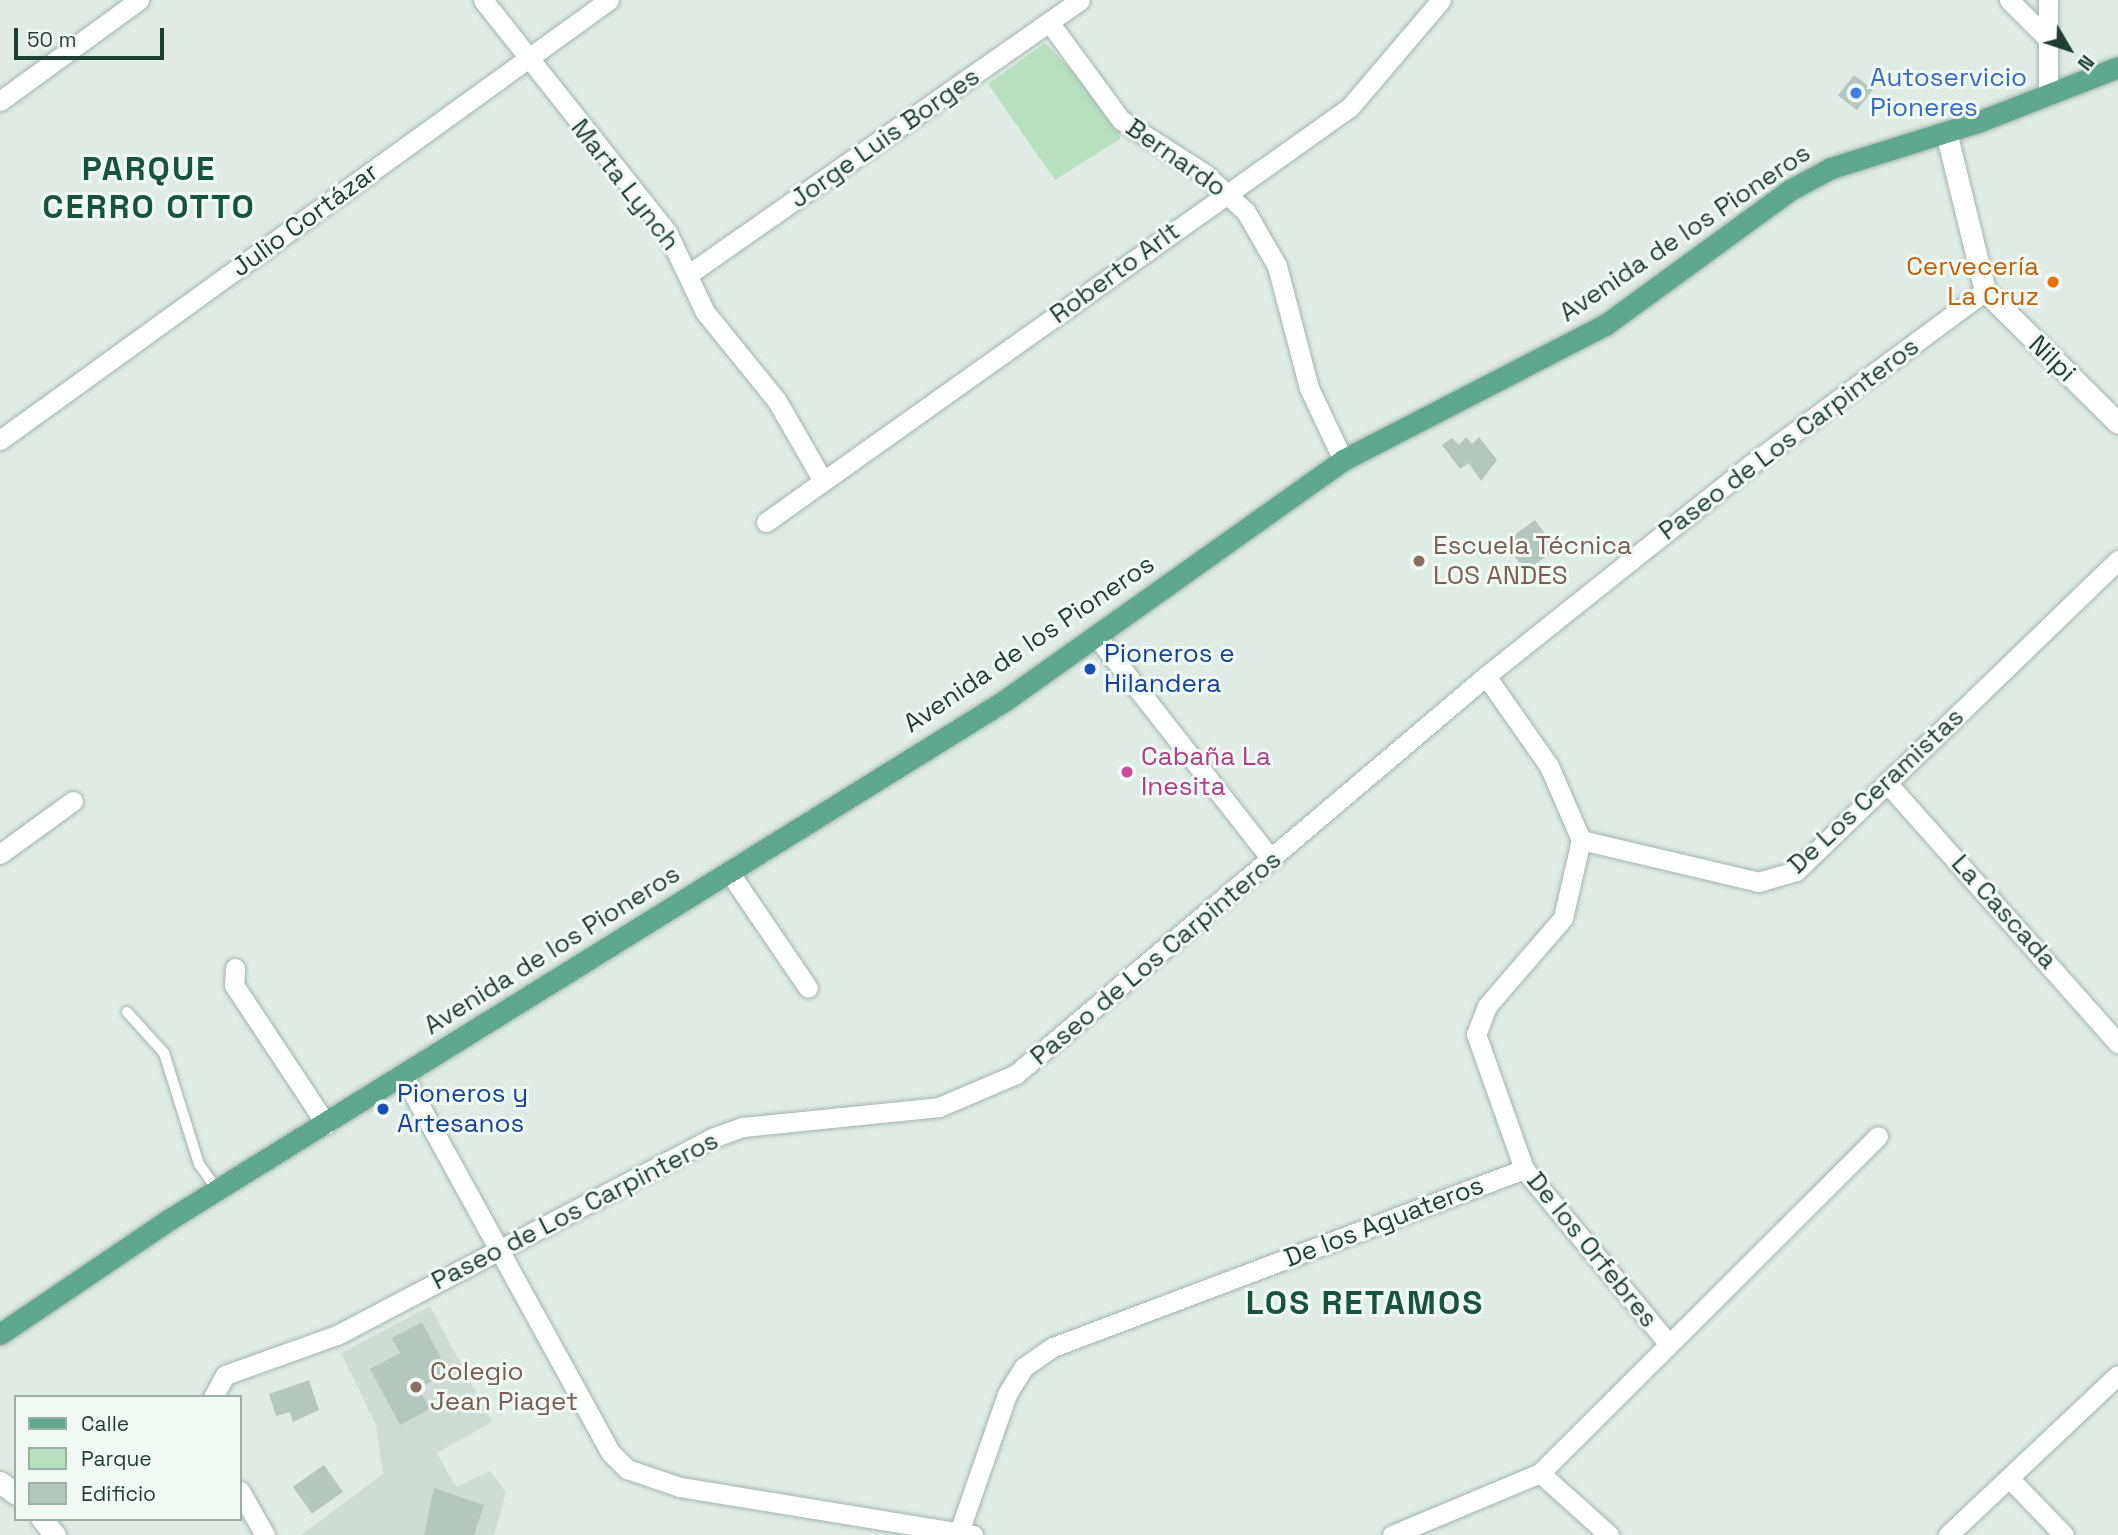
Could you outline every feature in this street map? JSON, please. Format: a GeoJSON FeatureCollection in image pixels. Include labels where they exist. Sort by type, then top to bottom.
{"type":"FeatureCollection","features":[{"type":"Feature","properties":{"kind":"main road","name":"Avenida de los Pioneros"},"geometry":{"type":"LineString","coordinates":[[0,1334],[217,1191],[404,1077],[1097,637],[1343,460],[1605,325],[1790,190],[1831,168],[1946,132],[2048,96],[2118,67]]}},
{"type":"Feature","properties":{"kind":"street"},"geometry":{"type":"LineString","coordinates":[[0,101],[139,0]]}},
{"type":"Feature","properties":{"kind":"street","name":"Marta Lynch"},"geometry":{"type":"LineString","coordinates":[[483,0],[527,60],[667,232],[705,312],[777,401],[823,481]]}},
{"type":"Feature","properties":{"kind":"street","name":"Julio Cortázar"},"geometry":{"type":"LineString","coordinates":[[0,440],[609,0]]}},
{"type":"Feature","properties":{"kind":"street","name":"Jorge Luis Borges"},"geometry":{"type":"LineString","coordinates":[[689,274],[1080,0]]}},
{"type":"Feature","properties":{"kind":"street","name":"Roberto Arlt"},"geometry":{"type":"LineString","coordinates":[[766,522],[1228,191],[1350,107],[1441,0]]}},
{"type":"Feature","properties":{"kind":"street"},"geometry":{"type":"LineString","coordinates":[[2009,0],[2045,36]]}},
{"type":"Feature","properties":{"kind":"street"},"geometry":{"type":"LineString","coordinates":[[2048,0],[2045,36],[2048,96]]}},
{"type":"Feature","properties":{"kind":"street","name":"Bernardo"},"geometry":{"type":"LineString","coordinates":[[1049,22],[1121,120],[1228,191],[1278,266],[1309,388],[1343,460]]}},
{"type":"Feature","properties":{"kind":"street"},"geometry":{"type":"LineString","coordinates":[[1946,132],[1985,291]]}},
{"type":"Feature","properties":{"kind":"street","name":"Nilpi"},"geometry":{"type":"LineString","coordinates":[[1985,291],[2118,423]]}},
{"type":"Feature","properties":{"kind":"street","name":"Paseo de Los Carpinteros"},"geometry":{"type":"LineString","coordinates":[[214,1395],[225,1375],[337,1335],[675,1154],[743,1127],[842,1121],[939,1107],[977,1094],[1067,1037],[1486,677],[1751,466],[1985,291]]}},
{"type":"Feature","properties":{"kind":"street","name":"De Los Ceramistas"},"geometry":{"type":"LineString","coordinates":[[1581,840],[1758,882],[1796,872],[2118,560]]}},
{"type":"Feature","properties":{"kind":"street"},"geometry":{"type":"LineString","coordinates":[[1097,637],[1272,860]]}},
{"type":"Feature","properties":{"kind":"street"},"geometry":{"type":"LineString","coordinates":[[1486,677],[1549,766],[1581,840]]}},
{"type":"Feature","properties":{"kind":"street","name":"La Cascada"},"geometry":{"type":"LineString","coordinates":[[1887,783],[2118,1043]]}},
{"type":"Feature","properties":{"kind":"street"},"geometry":{"type":"LineString","coordinates":[[0,854],[73,801]]}},
{"type":"Feature","properties":{"kind":"street","name":"De los Orfebres"},"geometry":{"type":"LineString","coordinates":[[1581,840],[1563,918],[1487,1006],[1476,1034],[1524,1169],[1668,1343]]}},
{"type":"Feature","properties":{"kind":"street"},"geometry":{"type":"LineString","coordinates":[[729,872],[808,988]]}},
{"type":"Feature","properties":{"kind":"street"},"geometry":{"type":"LineString","coordinates":[[235,968],[234,985],[326,1125]]}},
{"type":"Feature","properties":{"kind":"street"},"geometry":{"type":"LineString","coordinates":[[404,1077],[501,1247],[611,1453],[626,1469],[680,1487],[963,1534]]}},
{"type":"Feature","properties":{"kind":"street"},"geometry":{"type":"LineString","coordinates":[[1392,1535],[1540,1473],[1878,1136]]}},
{"type":"Feature","properties":{"kind":"street","name":"De los Aguateros"},"geometry":{"type":"LineString","coordinates":[[963,1534],[1007,1394],[1024,1367],[1053,1347],[1524,1169]]}},
{"type":"Feature","properties":{"kind":"street"},"geometry":{"type":"LineString","coordinates":[[1948,1535],[2118,1375]]}},
{"type":"Feature","properties":{"kind":"street"},"geometry":{"type":"LineString","coordinates":[[1540,1473],[1609,1535]]}},
{"type":"Feature","properties":{"kind":"street"},"geometry":{"type":"LineString","coordinates":[[2009,1478],[2064,1535]]}},
{"type":"Feature","properties":{"kind":"street"},"geometry":{"type":"LineString","coordinates":[[242,1495],[265,1535]]}},
{"type":"Feature","properties":{"kind":"street"},"geometry":{"type":"LineString","coordinates":[[44,1521],[55,1535]]}},
{"type":"Feature","properties":{"kind":"lane"},"geometry":{"type":"LineString","coordinates":[[127,1012],[164,1053],[200,1164],[217,1191]]}},
{"type":"Feature","properties":{"kind":"shaded area","name":"Colegio Jean Piaget"},"geometry":{"type":"Polygon","coordinates":[[[430,1306],[492,1422],[437,1453],[456,1487],[490,1471],[506,1492],[494,1535],[301,1535],[383,1474],[376,1425],[341,1353],[430,1306]]]}},
{"type":"Feature","properties":{"kind":"green space"},"geometry":{"type":"Polygon","coordinates":[[[1045,43],[1121,120],[1120,139],[1055,180],[988,84],[1045,43]]]}},
{"type":"Feature","properties":{"kind":"building","name":"Autoservicio Pioneres"},"geometry":{"type":"Polygon","coordinates":[[[1854,75],[1873,90],[1857,110],[1838,95],[1854,75]]]}},
{"type":"Feature","properties":{"kind":"building"},"geometry":{"type":"Polygon","coordinates":[[[1466,437],[1472,444],[1479,437],[1497,460],[1481,481],[1469,463],[1460,469],[1442,445],[1452,438],[1459,445],[1466,437]]]}},
{"type":"Feature","properties":{"kind":"building"},"geometry":{"type":"Polygon","coordinates":[[[1535,520],[1556,549],[1525,571],[1504,542],[1535,520]]]}},
{"type":"Feature","properties":{"kind":"building"},"geometry":{"type":"Polygon","coordinates":[[[422,1322],[448,1372],[419,1388],[430,1409],[400,1425],[370,1369],[400,1353],[392,1338],[422,1322]]]}},
{"type":"Feature","properties":{"kind":"building"},"geometry":{"type":"Polygon","coordinates":[[[309,1380],[319,1410],[293,1422],[290,1412],[276,1416],[269,1394],[309,1380]]]}},
{"type":"Feature","properties":{"kind":"building"},"geometry":{"type":"Polygon","coordinates":[[[324,1465],[343,1492],[312,1514],[293,1487],[324,1465]]]}},
{"type":"Feature","properties":{"kind":"building"},"geometry":{"type":"Polygon","coordinates":[[[434,1488],[484,1505],[474,1535],[424,1535],[434,1488]]]}},
{"type":"Feature","properties":{"kind":"place","name":"Autoservicio Pioneres"},"geometry":{"type":"Point","coordinates":[1856,93]}},
{"type":"Feature","properties":{"kind":"place","name":"Cervecería La Cruz"},"geometry":{"type":"Point","coordinates":[2053,282]}},
{"type":"Feature","properties":{"kind":"place","name":"Escuela Técnica LOS ANDES"},"geometry":{"type":"Point","coordinates":[1419,561]}},
{"type":"Feature","properties":{"kind":"place","name":"Pioneros e Hilandera"},"geometry":{"type":"Point","coordinates":[1090,669]}},
{"type":"Feature","properties":{"kind":"place","name":"Cabaña La Inesita"},"geometry":{"type":"Point","coordinates":[1127,772]}},
{"type":"Feature","properties":{"kind":"place","name":"Pioneros y Artesanos"},"geometry":{"type":"Point","coordinates":[383,1109]}},
{"type":"Feature","properties":{"kind":"place","name":"Colegio Jean Piaget"},"geometry":{"type":"Point","coordinates":[416,1387]}},
{"type":"Feature","properties":{"kind":"district","name":"PARQUE CERRO OTTO"},"geometry":{"type":"Point","coordinates":[149,189]}},
{"type":"Feature","properties":{"kind":"district","name":"LOS RETAMOS"},"geometry":{"type":"Point","coordinates":[1365,1304]}}]}
